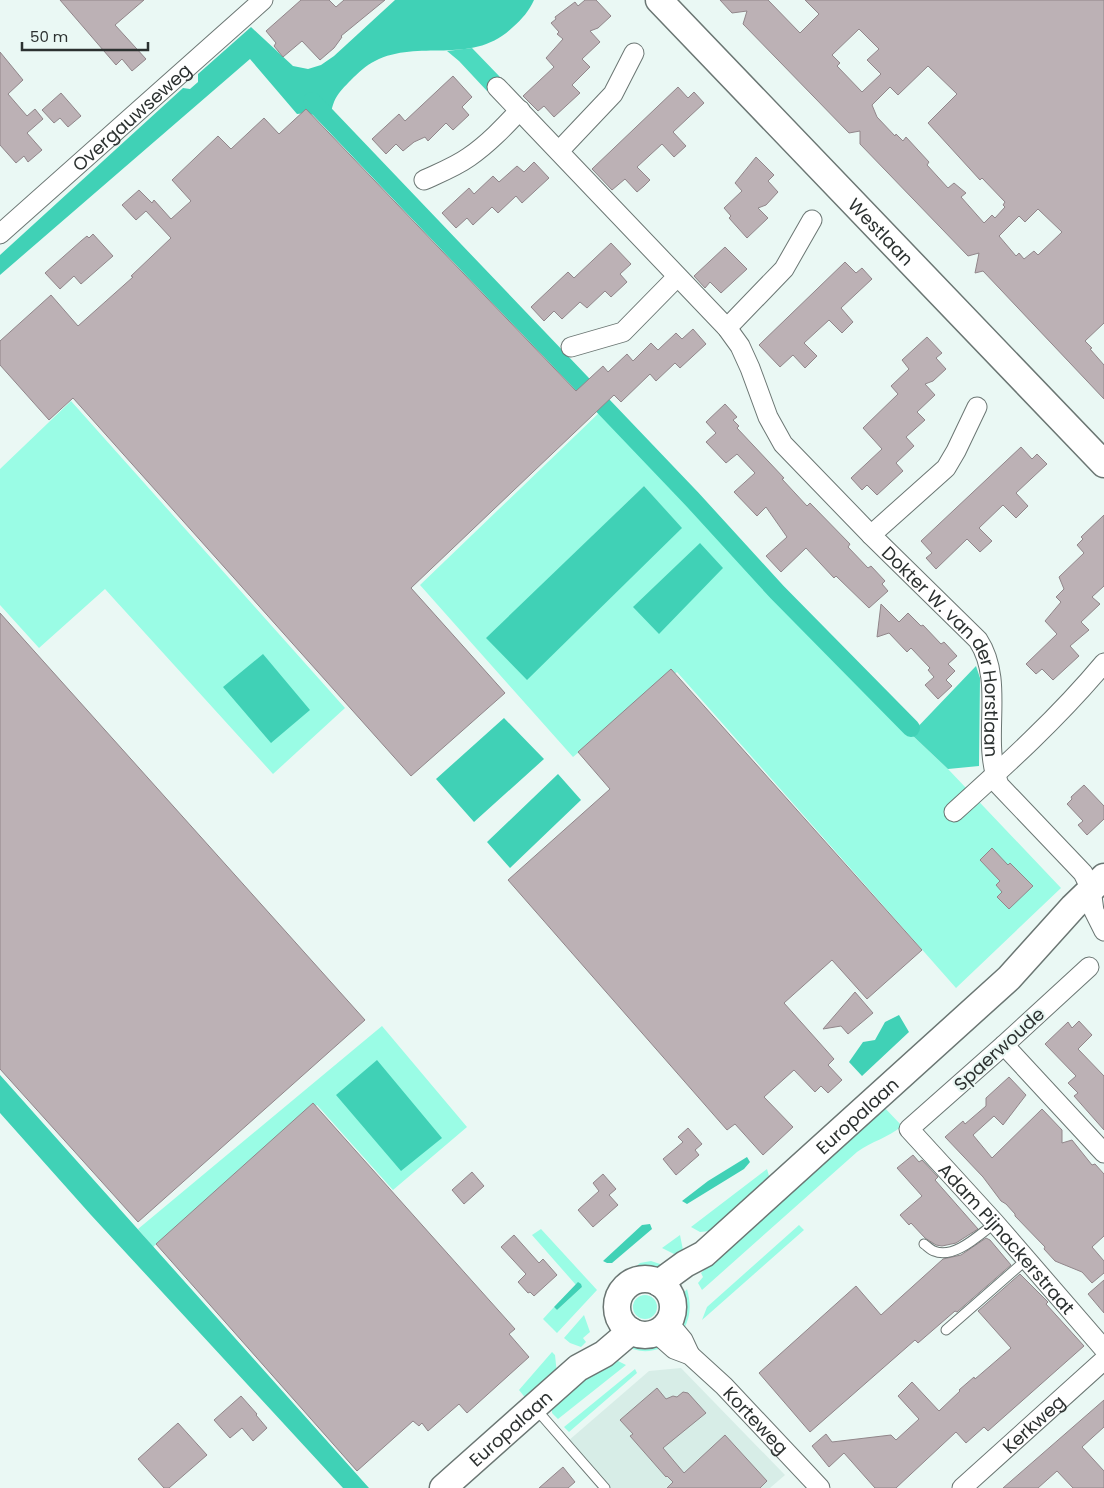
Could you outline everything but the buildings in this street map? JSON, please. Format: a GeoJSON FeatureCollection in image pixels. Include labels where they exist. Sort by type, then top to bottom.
{"type":"FeatureCollection","features":[{"type":"Feature","properties":{"kind":"main road","name":"Westlaan"},"geometry":{"type":"LineString","coordinates":[[659,0],[1104,464]]}},
{"type":"Feature","properties":{"kind":"main road","name":"Europalaan"},"geometry":{"type":"LineString","coordinates":[[443,1488],[578,1368],[595,1343],[651,1314],[685,1264],[704,1254],[1009,978],[1098,902]]}},
{"type":"Feature","properties":{"kind":"street","name":"Overgauwseweg"},"geometry":{"type":"LineString","coordinates":[[0,234],[264,0]]}},
{"type":"Feature","properties":{"kind":"street"},"geometry":{"type":"LineString","coordinates":[[559,151],[614,94],[634,53]]}},
{"type":"Feature","properties":{"kind":"street","name":"Dokter W. van der Horstlaan"},"geometry":{"type":"LineString","coordinates":[[497,87],[727,328],[740,346],[768,417],[780,439],[871,535],[978,640],[984,649],[991,671],[993,760],[995,775],[999,785],[1083,873],[1098,902]]}},
{"type":"Feature","properties":{"kind":"street"},"geometry":{"type":"LineString","coordinates":[[424,180],[456,166],[469,157],[497,134],[520,110]]}},
{"type":"Feature","properties":{"kind":"street"},"geometry":{"type":"LineString","coordinates":[[727,328],[784,269],[812,220]]}},
{"type":"Feature","properties":{"kind":"street"},"geometry":{"type":"LineString","coordinates":[[571,347],[623,332],[677,277]]}},
{"type":"Feature","properties":{"kind":"street","name":"Dokter W. van der Horstlaan"},"geometry":{"type":"LineString","coordinates":[[871,535],[946,468],[977,407]]}},
{"type":"Feature","properties":{"kind":"street","name":"Dokter W. van der Horstlaan"},"geometry":{"type":"LineString","coordinates":[[954,812],[995,775],[1087,684],[1104,663]]}},
{"type":"Feature","properties":{"kind":"street","name":"Spaerwoude"},"geometry":{"type":"LineString","coordinates":[[909,1129],[1089,967]]}},
{"type":"Feature","properties":{"kind":"street"},"geometry":{"type":"LineString","coordinates":[[1004,1045],[1104,1153]]}},
{"type":"Feature","properties":{"kind":"street","name":"Adam Pijnackerstraat"},"geometry":{"type":"LineString","coordinates":[[909,1129],[995,1223],[1104,1349]]}},
{"type":"Feature","properties":{"kind":"street","name":"Korteweg"},"geometry":{"type":"LineString","coordinates":[[651,1314],[674,1349],[690,1355],[724,1386],[820,1488]]}},
{"type":"Feature","properties":{"kind":"street","name":"Kerkweg"},"geometry":{"type":"LineString","coordinates":[[962,1488],[1104,1360]]}},
{"type":"Feature","properties":{"kind":"lane"},"geometry":{"type":"LineString","coordinates":[[924,1244],[934,1251],[943,1253],[959,1250],[995,1223]]}},
{"type":"Feature","properties":{"kind":"lane"},"geometry":{"type":"LineString","coordinates":[[946,1330],[1026,1260]]}},
{"type":"Feature","properties":{"kind":"lane"},"geometry":{"type":"LineString","coordinates":[[534,1407],[606,1488]]}},
{"type":"Feature","properties":{"kind":"shaded area"},"geometry":{"type":"Polygon","coordinates":[[[395,0],[534,0],[525,15],[513,27],[497,39],[480,46],[392,55],[365,67],[339,93],[334,102],[330,119],[307,113],[297,114],[250,59],[0,275],[0,255],[183,88],[190,89],[198,82],[198,74],[251,27],[293,66],[308,69],[321,65],[334,56],[395,0]]]}},
{"type":"Feature","properties":{"kind":"shaded area"},"geometry":{"type":"Polygon","coordinates":[[[472,48],[500,77],[487,91],[447,51],[472,48]]]}},
{"type":"Feature","properties":{"kind":"shaded area"},"geometry":{"type":"Polygon","coordinates":[[[71,401],[345,708],[273,774],[105,589],[39,648],[0,605],[0,469],[71,401]]]}},
{"type":"Feature","properties":{"kind":"shaded area"},"geometry":{"type":"Polygon","coordinates":[[[602,410],[806,628],[948,769],[1061,888],[956,988],[677,672],[573,757],[420,585],[602,410]],[[644,486],[487,638],[527,679],[681,528],[644,486]]]}},
{"type":"Feature","properties":{"kind":"shaded area"},"geometry":{"type":"Polygon","coordinates":[[[644,486],[682,528],[527,680],[486,638],[644,486]]]}},
{"type":"Feature","properties":{"kind":"shaded area"},"geometry":{"type":"Polygon","coordinates":[[[700,543],[723,568],[659,634],[633,607],[700,543]]]}},
{"type":"Feature","properties":{"kind":"shaded area"},"geometry":{"type":"Polygon","coordinates":[[[263,654],[310,710],[271,743],[223,687],[263,654]]]}},
{"type":"Feature","properties":{"kind":"shaded area"},"geometry":{"type":"Polygon","coordinates":[[[976,666],[980,678],[979,766],[948,769],[911,734],[976,666]]]}},
{"type":"Feature","properties":{"kind":"shaded area"},"geometry":{"type":"Polygon","coordinates":[[[504,718],[544,759],[474,822],[436,779],[504,718]]]}},
{"type":"Feature","properties":{"kind":"shaded area"},"geometry":{"type":"Polygon","coordinates":[[[558,774],[581,800],[510,868],[487,842],[558,774]]]}},
{"type":"Feature","properties":{"kind":"shaded area"},"geometry":{"type":"Polygon","coordinates":[[[899,1015],[909,1032],[862,1076],[849,1062],[863,1042],[875,1040],[885,1022],[899,1015]]]}},
{"type":"Feature","properties":{"kind":"shaded area"},"geometry":{"type":"Polygon","coordinates":[[[382,1026],[467,1127],[393,1190],[317,1105],[153,1247],[138,1229],[382,1026]]]}},
{"type":"Feature","properties":{"kind":"shaded area"},"geometry":{"type":"Polygon","coordinates":[[[377,1060],[442,1138],[401,1171],[336,1095],[377,1060]]]}},
{"type":"Feature","properties":{"kind":"shaded area"},"geometry":{"type":"Polygon","coordinates":[[[0,1075],[369,1488],[343,1488],[91,1215],[0,1113],[0,1075]]]}},
{"type":"Feature","properties":{"kind":"shaded area"},"geometry":{"type":"Polygon","coordinates":[[[883,1106],[902,1126],[857,1152],[702,1290],[698,1283],[703,1277],[701,1273],[759,1216],[883,1106]]]}},
{"type":"Feature","properties":{"kind":"shaded area"},"geometry":{"type":"Polygon","coordinates":[[[747,1157],[750,1162],[744,1169],[687,1204],[682,1201],[708,1181],[747,1157]]]}},
{"type":"Feature","properties":{"kind":"shaded area"},"geometry":{"type":"Polygon","coordinates":[[[767,1169],[771,1183],[710,1231],[700,1232],[691,1227],[767,1169]]]}},
{"type":"Feature","properties":{"kind":"shaded area"},"geometry":{"type":"Polygon","coordinates":[[[650,1224],[652,1229],[612,1263],[603,1261],[642,1225],[650,1224]]]}},
{"type":"Feature","properties":{"kind":"shaded area"},"geometry":{"type":"Polygon","coordinates":[[[799,1225],[804,1230],[702,1320],[707,1307],[799,1225]]]}},
{"type":"Feature","properties":{"kind":"shaded area"},"geometry":{"type":"Polygon","coordinates":[[[541,1229],[597,1290],[557,1333],[543,1319],[554,1307],[557,1310],[582,1287],[578,1283],[576,1285],[532,1235],[541,1229]]]}},
{"type":"Feature","properties":{"kind":"shaded area"},"geometry":{"type":"Polygon","coordinates":[[[680,1235],[683,1250],[676,1255],[662,1248],[680,1235]]]}},
{"type":"Feature","properties":{"kind":"shaded area"},"geometry":{"type":"Polygon","coordinates":[[[651,1261],[667,1268],[654,1274],[628,1279],[616,1290],[613,1287],[640,1263],[651,1261]]]}},
{"type":"Feature","properties":{"kind":"shaded area"},"geometry":{"type":"Polygon","coordinates":[[[578,1282],[582,1287],[557,1310],[554,1307],[578,1282]]]}},
{"type":"Feature","properties":{"kind":"shaded area"},"geometry":{"type":"Polygon","coordinates":[[[687,1289],[690,1309],[684,1329],[679,1320],[678,1309],[681,1298],[687,1289]]]}},
{"type":"Feature","properties":{"kind":"shaded area"},"geometry":{"type":"Polygon","coordinates":[[[645,1295],[650,1296],[656,1302],[656,1312],[650,1318],[645,1319],[640,1318],[634,1312],[633,1307],[634,1302],[640,1296],[645,1295]]]}},
{"type":"Feature","properties":{"kind":"shaded area"},"geometry":{"type":"Polygon","coordinates":[[[584,1315],[590,1332],[583,1338],[586,1342],[581,1347],[570,1343],[564,1338],[584,1315]]]}},
{"type":"Feature","properties":{"kind":"shaded area"},"geometry":{"type":"Polygon","coordinates":[[[639,1339],[653,1342],[662,1348],[642,1351],[623,1345],[639,1339]]]}},
{"type":"Feature","properties":{"kind":"shaded area"},"geometry":{"type":"Polygon","coordinates":[[[552,1352],[555,1355],[557,1374],[527,1400],[519,1390],[552,1352]]]}},
{"type":"Feature","properties":{"kind":"shaded area"},"geometry":{"type":"Polygon","coordinates":[[[614,1359],[626,1365],[558,1419],[552,1413],[552,1404],[614,1359]]]}},
{"type":"Feature","properties":{"kind":"shaded area"},"geometry":{"type":"Polygon","coordinates":[[[681,1368],[785,1475],[770,1488],[610,1488],[568,1441],[649,1371],[681,1368]]]}},
{"type":"Feature","properties":{"kind":"shaded area"},"geometry":{"type":"Polygon","coordinates":[[[635,1369],[637,1373],[569,1432],[564,1427],[635,1369]]]}},
{"type":"Feature","properties":{"kind":"waterway"},"geometry":{"type":"LineString","coordinates":[[312,101],[692,499],[777,592],[911,728]]}}]}
